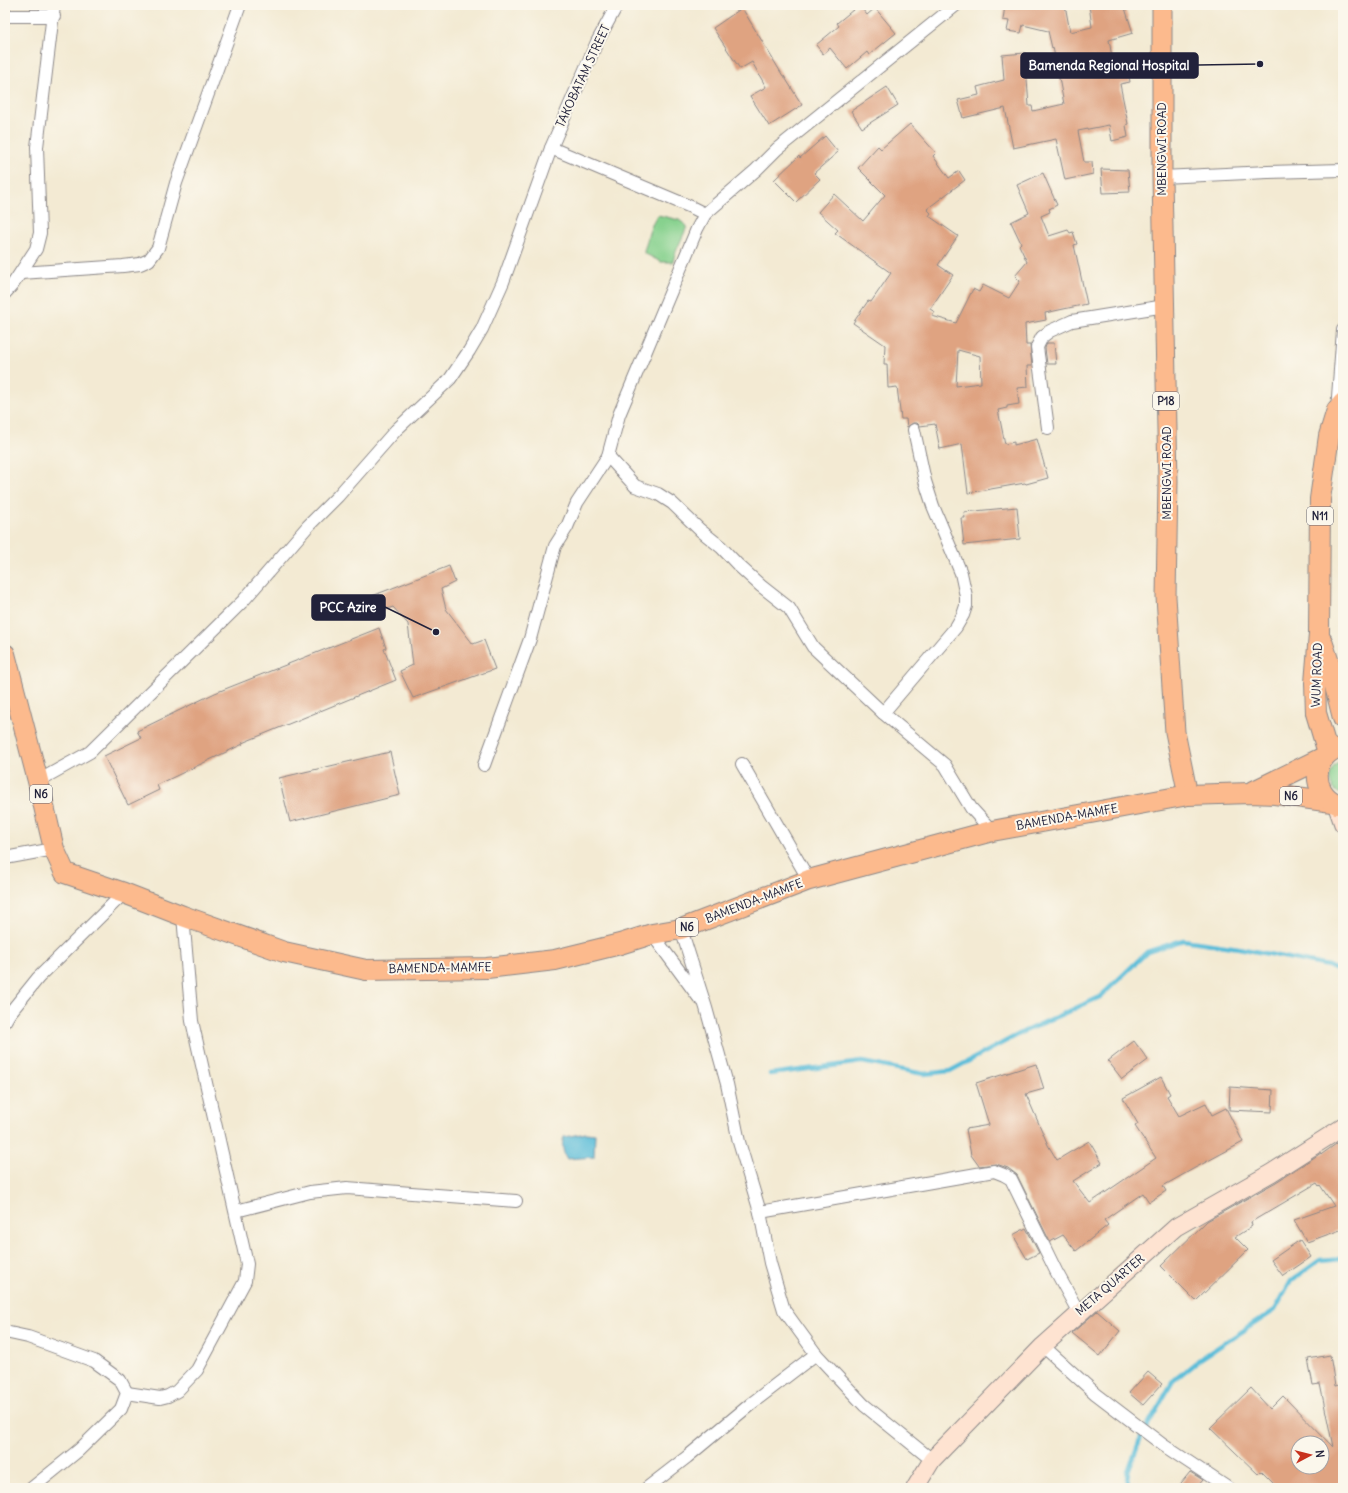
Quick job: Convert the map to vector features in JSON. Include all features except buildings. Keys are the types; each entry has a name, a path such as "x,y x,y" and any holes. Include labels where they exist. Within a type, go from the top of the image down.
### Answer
{"highway":[{"name":"N11","path":"1319,634 1320,499 1329,436 1340,406"},
{"name":"WUM ROAD","path":"1319,634 1330,666 1343,718"},
{"name":"WUM ROAD","path":"1319,634 1315,683 1316,713 1332,752"},
{"name":"BAMENDA-MAMFE","path":"5,654 38,780 54,850 65,873 121,896 284,952 366,970 487,968 555,960 620,944 652,934 681,929 809,880 992,831 1188,796 1250,793 1275,794 1337,804"},
{"name":"BAMENDA-MAMFE","path":"1250,793 1332,752"},
{"name":"N6","path":"1332,752 1319,766 1317,776 1319,786 1324,795 1337,804"}],"main road":[{"name":"MBENGWI ROAD","path":"1162,5 1162,177 1168,481 1166,597 1174,732 1188,796"},
{"path":"1337,804 1343,824"},
{"name":"META QUARTER","path":"915,1488 932,1460 1043,1346 1176,1227 1271,1173 1343,1127"}],"street":[{"path":"21,273 123,266 140,264 149,260 158,248 176,183 240,5"},
{"name":"TAKOBATAM STREET","path":"38,780 90,752 243,601 308,526 338,496 396,430 450,378 472,346 503,282 552,148 597,42 617,5"},
{"path":"484,765 530,639 555,546 567,527 577,503 608,456 619,414 697,228 705,214 777,150 956,5"},
{"path":"5,16 54,11 37,147 40,233 36,249 14,284 5,293"},
{"path":"552,148 705,214"},
{"path":"1162,177 1343,170"},
{"path":"1048,428 1037,347 1042,337 1050,331 1072,321 1164,306"},
{"path":"1340,406 1343,330"},
{"path":"883,713 956,627 966,606 966,596 960,573 933,506 925,480 914,430"},
{"path":"608,456 635,486 658,494 672,503 700,530 722,547 755,580 789,608 813,647 883,713 945,765 971,808 992,831"},
{"path":"742,764 809,880"},
{"path":"5,858 54,850"},
{"path":"5,1021 38,978 121,896"},
{"path":"127,1393 160,1398 168,1396 177,1391 198,1370 245,1281 247,1264 192,1021 182,916"},
{"path":"681,929 728,1084 739,1142 760,1212 770,1263 784,1310 816,1354 864,1405 932,1460"},
{"path":"652,934 706,1008"},
{"path":"760,1212 994,1171 1011,1179 1056,1271 1079,1313"},
{"path":"236,1211 310,1192 347,1188 516,1201"},
{"path":"5,1332 28,1337 94,1361 120,1380 127,1393 121,1409 79,1450 32,1488"},
{"path":"1043,1346 1096,1394 1163,1445 1228,1488"},
{"path":"647,1488 752,1403 816,1354"}],"green space":[{"path":"658,215 679,220 687,226 675,253 673,262 661,262 644,253 650,230"},
{"path":"1343,760 1343,795 1333,788 1330,778 1333,767"}],"water":[{"path":"586,1133 595,1134 594,1157 567,1159 563,1148 564,1137"}],"waterway":[{"path":"770,1074 862,1062 924,1074 950,1071 1025,1031 1100,997 1147,952 1183,940 1239,948 1328,966 1343,973"},
{"path":"1126,1488 1128,1471 1141,1437 1173,1381 1200,1359 1275,1310 1291,1281 1320,1260 1343,1258"}],"place":[{"name":"Bamenda Regional Hospital","path":"1260,64"},
{"name":"PCC Azire","path":"436,632"}]}
